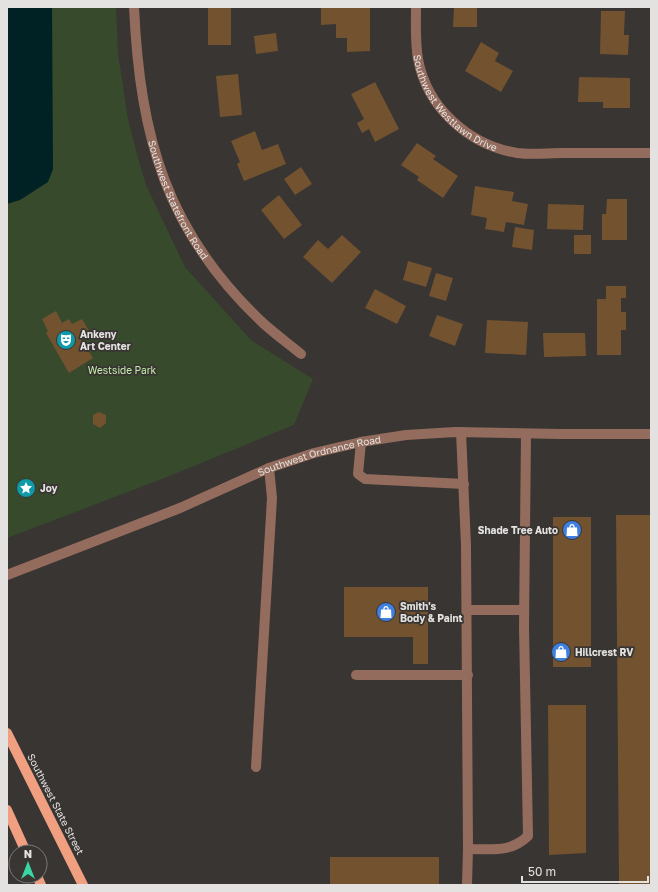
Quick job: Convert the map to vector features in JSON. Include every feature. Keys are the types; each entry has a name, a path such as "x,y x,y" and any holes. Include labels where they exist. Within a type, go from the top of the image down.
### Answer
{"main road":[{"name":"Southwest State Street","path":"7,733 84,885"},
{"path":"7,810 22,844"}],"street":[{"name":"Southwest Statefront Road","path":"134,7 140,83 146,120 154,154 169,194 201,252 220,277 242,303 265,325 301,354"},
{"name":"Southwest Westlawn Drive","path":"416,7 418,58 425,82 437,103 453,122 472,137 494,147 518,153 651,153"},
{"name":"Southwest Ordnance Road","path":"7,575 180,508 269,468 314,453 360,442 406,435 461,432 526,434 651,434"},
{"path":"461,432 464,484 468,675 467,885"},
{"path":"468,849 501,850 511,848 519,845 528,836 524,610 526,434"},
{"path":"360,442 358,474 365,479 464,484"},
{"path":"256,767 271,506 269,468"},
{"path":"467,610 524,610"},
{"path":"356,675 468,675"}],"green space":[{"name":"Westside Park","path":"7,7 116,7 118,53 128,119 137,154 146,185 185,267 251,340 313,379 294,425 162,479 7,538"}],"water":[{"path":"7,7 52,7 53,169 48,182 20,200 7,204"}],"building":[{"path":"208,7 231,7 231,45 208,45"},
{"path":"321,7 370,7 370,51 347,52 347,38 336,38 336,24 321,25"},
{"path":"454,7 477,7 477,27 453,27"},
{"path":"601,11 625,11 624,35 629,35 628,55 600,54"},
{"path":"276,33 278,51 256,54 254,36"},
{"path":"481,42 499,53 495,61 513,71 501,92 465,71"},
{"path":"238,74 242,115 220,117 216,76"},
{"path":"579,77 630,78 630,108 603,108 603,102 578,102"},
{"path":"375,82 399,129 375,142 369,129 362,133 357,123 364,119 351,94"},
{"path":"255,131 262,150 278,144 286,164 244,181 237,164 240,162 231,141"},
{"path":"417,143 436,156 433,159 458,176 443,198 417,180 419,177 401,165"},
{"path":"301,167 312,184 295,195 284,179"},
{"path":"475,186 514,192 512,201 528,204 524,225 506,222 504,232 485,229 487,218 471,215"},
{"path":"279,195 302,225 284,239 261,210"},
{"path":"607,199 627,199 627,240 602,240 602,214 606,214"},
{"path":"548,204 584,205 583,230 547,229"},
{"path":"515,227 534,230 532,250 512,247"},
{"path":"342,235 361,252 332,283 303,257 318,240 328,249"},
{"path":"574,235 591,235 591,254 574,254"},
{"path":"408,261 432,268 426,287 403,280"},
{"path":"436,273 453,278 446,301 429,296"},
{"path":"606,286 626,286 626,298 621,298 621,312 626,312 626,330 621,330 621,355 597,355 597,299 606,299"},
{"path":"375,289 406,306 397,324 365,308"},
{"name":"Ankeny Art Center","path":"56,311 62,323 69,319 72,324 82,319 91,334 81,339 93,358 69,373 46,333 48,331 42,319"},
{"path":"437,315 463,324 455,346 429,336"},
{"path":"487,320 528,322 526,355 485,353"},
{"path":"543,333 585,333 586,356 544,357"},
{"path":"99,412 106,415 106,423 100,428 93,424 93,415"},
{"path":"616,515 651,515 651,885 619,885"},
{"path":"553,517 591,517 591,667 553,667"},
{"name":"Smith's Body & Paint","path":"344,587 428,587 428,664 413,664 413,637 344,637"},
{"path":"548,705 586,705 586,853 549,855"},
{"path":"330,857 439,857 439,885 330,885"}],"place":[{"name":"Ankeny Art Center","path":"66,340"},
{"name":"Joy","path":"26,488"},
{"name":"Shade Tree Auto","path":"572,530"},
{"name":"Smith's Body & Paint","path":"386,612"},
{"name":"Hillcrest RV","path":"561,652"}]}
